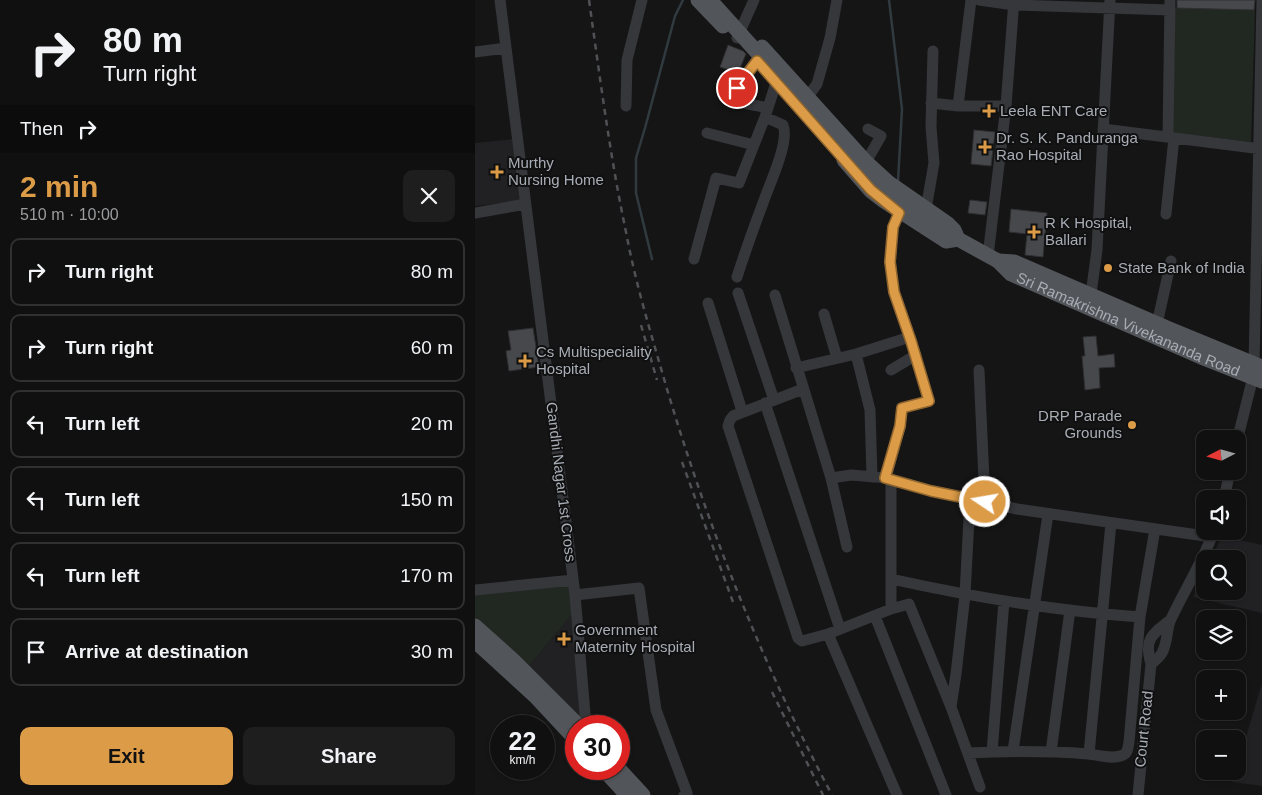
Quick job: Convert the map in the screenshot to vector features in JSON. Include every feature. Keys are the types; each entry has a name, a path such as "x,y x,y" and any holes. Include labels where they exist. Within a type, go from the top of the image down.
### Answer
{"main road":[{"name":"Sri Ramakrishna Vivekananda Road","path":"698,0 715,3 771,78 871,190 899,213 946,241 958,239"},
{"path":"715,3 862,169 883,189 904,205 958,239"},
{"name":"Sri Ramakrishna Vivekananda Road","path":"739,33 808,97 866,162 889,183 951,226 958,239 993,259 1011,274 1201,357 1258,372"},
{"name":"Sri Ramakrishna Vivekananda Road","path":"993,259 1014,262 1091,294 1258,372"},
{"path":"475,626 568,715"},
{"path":"475,641 535,696 565,728"},
{"path":"613,780 627,795"},
{"path":"629,780 643,795"}],"street":[{"name":"Gandhi Nagar 1st Cross","path":"500,0 575,595 584,715"},
{"path":"626,106 627,60 642,0"},
{"path":"739,33 754,0"},
{"path":"799,110 817,84 830,38 837,0"},
{"path":"958,106 971,0"},
{"path":"979,0 1170,5 1171,137 1166,214"},
{"path":"1240,430 1258,372 1262,0"},
{"path":"993,259 1014,2"},
{"path":"1091,294 1097,250 1110,4"},
{"path":"475,52 506,48"},
{"path":"926,209 934,164 931,103 933,51"},
{"path":"737,277 763,201 775,174 785,135 783,125 767,113 733,101 741,76 747,74 757,61"},
{"path":"694,259 716,178 739,183 767,113 771,78"},
{"path":"931,103 958,106 1006,106"},
{"path":"1103,128 1260,149"},
{"path":"866,162 881,136 868,129"},
{"path":"707,133 754,145"},
{"path":"475,212 526,204"},
{"path":"891,608 888,479 900,426 902,408 929,401 916,355 894,292 890,262 893,227 899,213"},
{"path":"1157,324 1171,261"},
{"path":"738,293 769,401 840,629"},
{"path":"775,295 831,478 847,547"},
{"path":"709,303 742,412"},
{"path":"824,314 837,358"},
{"path":"796,368 856,354 910,337"},
{"path":"856,354 870,410 872,477"},
{"path":"891,370 916,355"},
{"path":"979,370 985,502"},
{"path":"803,388 733,416 728,426 798,638 802,641 827,634 891,608 909,604 951,707 979,787"},
{"path":"831,478 851,475 888,479 970,499 1048,514 1155,529 1196,533"},
{"path":"951,707 965,595 970,499"},
{"path":"1013,751 1048,514"},
{"path":"1089,754 1111,523"},
{"path":"968,753 1051,752 1115,757 1122,756 1127,752 1139,617 1155,529"},
{"name":"Court Road","path":"1151,664 1157,659 1167,642 1169,621 1199,567 1210,540"},
{"path":"891,579 965,595 1070,610 1139,617"},
{"path":"475,590 573,580"},
{"path":"575,595 639,588 656,710 687,793 684,795"},
{"path":"992,752 1005,601"},
{"path":"1051,752 1070,610"},
{"path":"875,616 947,795"},
{"name":"Court Road","path":"1138,795 1151,664 1148,652 1150,638 1153,633 1169,621"},
{"path":"827,634 897,795"}],"shaded area":[{"path":"1175,8 1255,10 1251,142 1173,133"},
{"name":"Murthy Nursing Home","path":"514,139 522,201 475,206 475,143"},
{"path":"1220,540 1240,540 1262,545 1262,613 1206,600 1246,600 1246,550 1215,550"},
{"path":"572,582 574,612 528,667 475,619 475,594"},
{"name":"Government Maternity Hospital","path":"574,612 581,715 576,715 528,667"},
{"path":"1262,683 1262,786 1232,782 1233,780 1246,780 1246,737"}],"building":[{"path":"1177,0 1255,0 1254,10 1177,8"},
{"path":"728,45 746,54 740,68 735,72 720,67"},
{"path":"974,130 995,132 991,166 971,164"},
{"path":"970,200 987,202 985,215 968,213"},
{"path":"1011,209 1047,213 1043,257 1025,255 1027,234 1009,232"},
{"path":"533,328 539,367 509,371 506,351 511,350 508,331"},
{"path":"1096,336 1098,356 1114,354 1115,367 1099,368 1100,388 1085,390 1082,356 1085,356 1083,337"}],"waterway":[{"path":"652,259 636,193 636,158 675,16 683,0"},
{"path":"889,0 902,109 898,181"}],"railway":[{"path":"589,0 610,146 629,248 636,280 675,415 712,526 733,581 780,689 832,795"},
{"path":"641,325 657,380"},
{"path":"682,462 733,602"},
{"path":"772,692 823,795"}],"place":[{"name":"Leela ENT Care","path":"989,111"},
{"name":"Dr. S. K. Panduranga Rao Hospital","path":"985,147"},
{"name":"Murthy Nursing Home","path":"497,172"},
{"name":"R K Hospital, Ballari","path":"1034,232"},
{"name":"State Bank of India","path":"1108,268"},
{"name":"Cs Multispeciality Hospital","path":"525,361"},
{"name":"DRP Parade Grounds","path":"1132,425"},
{"name":"Government Maternity Hospital","path":"564,639"}],"route":[{"path":"737,88 741,76 747,74 757,61 871,190 899,213 893,227 890,262 894,292 929,401 902,408 900,426 885,478 931,491 985,502"}]}
